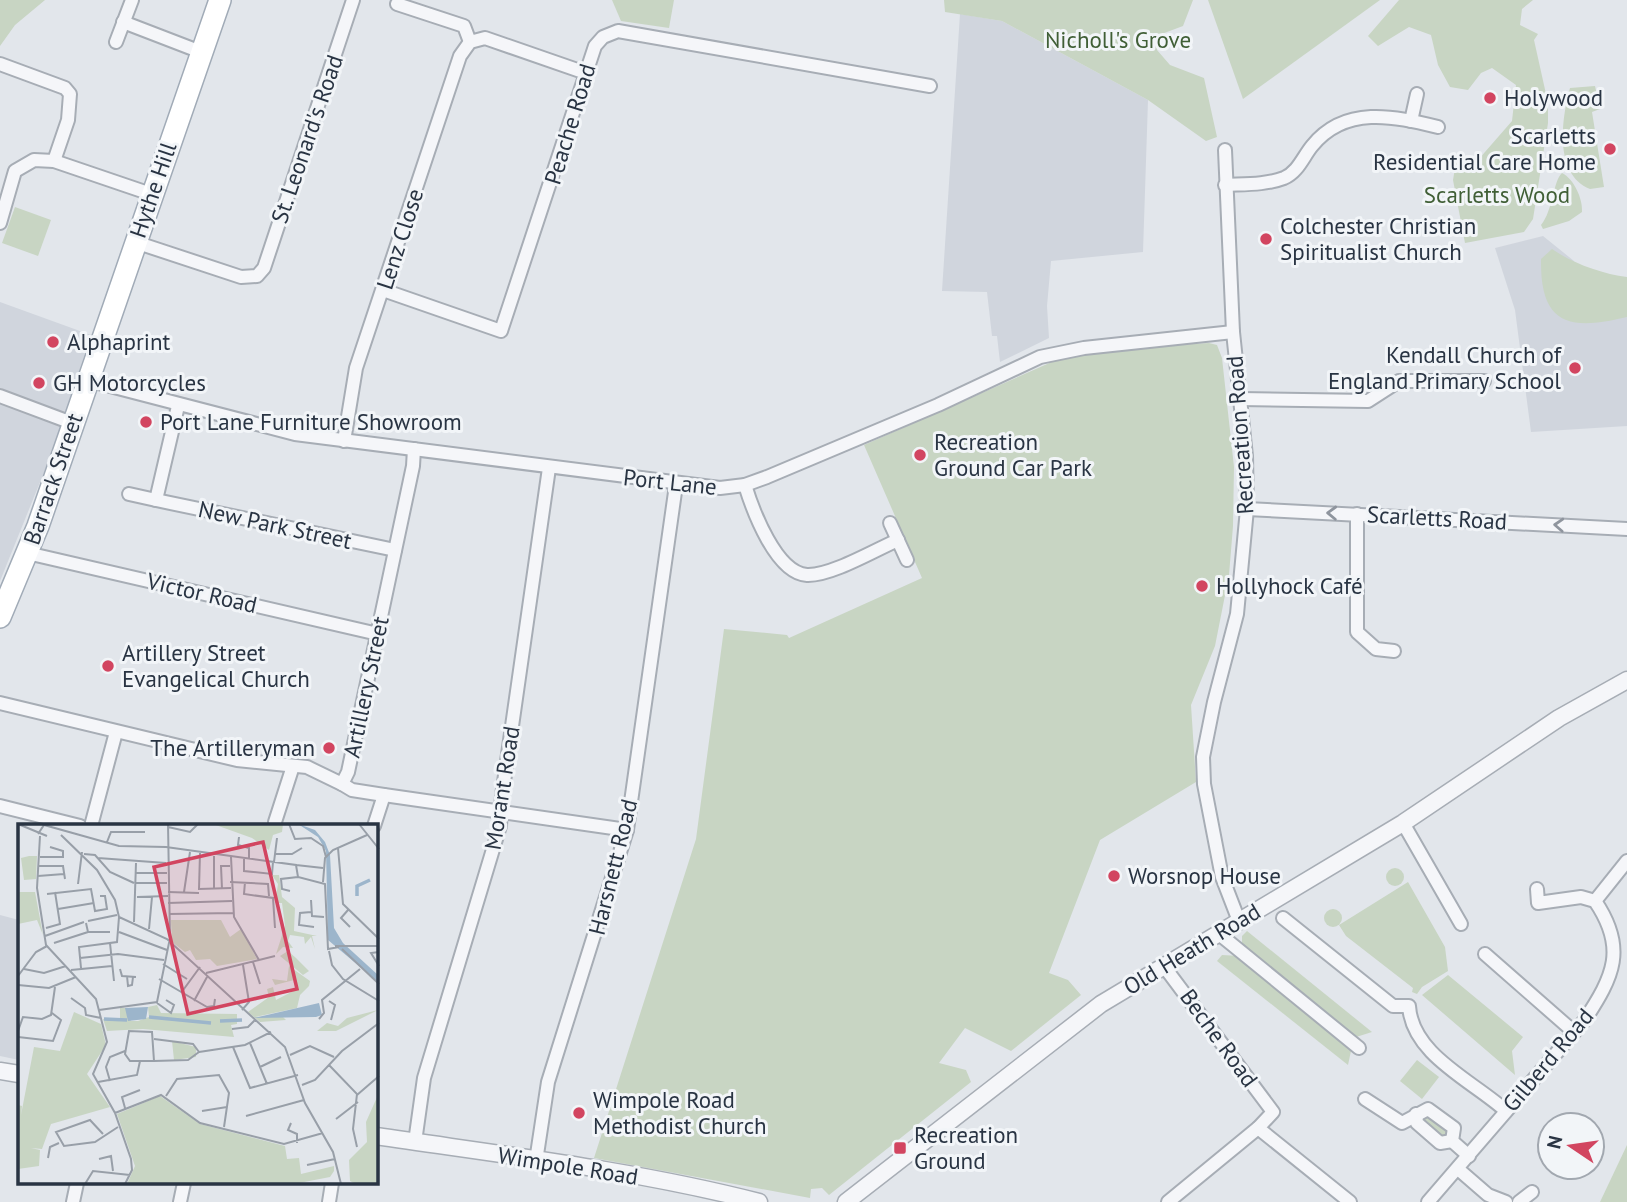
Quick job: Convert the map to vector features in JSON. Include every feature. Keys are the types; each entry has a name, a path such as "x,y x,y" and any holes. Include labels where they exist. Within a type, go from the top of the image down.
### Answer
{"main road":[{"name":"Hythe Hill","path":"87,380 220,0"},
{"name":"Barrack Street","path":"0,617 27,553 87,380"}],"street":[{"path":"116,42 132,0"},
{"name":"St. Leonard's Road","path":"135,242 241,277 257,276 264,268 353,0"},
{"path":"397,4 464,26 470,42 485,38 586,73"},
{"path":"123,22 201,52"},
{"name":"Peache Road","path":"383,290 500,331 594,46 603,37 627,32 930,86"},
{"name":"Lenz Close","path":"344,441 356,368 460,56 470,42"},
{"path":"0,64 65,88 70,94 72,102 54,161"},
{"path":"1411,121 1417,94"},
{"path":"1225,185 1284,178 1295,170 1322,135 1359,117 1373,114 1437,127"},
{"name":"Recreation Road","path":"1225,150 1233,332 1247,509 1237,614 1203,757 1204,784 1222,877 1239,921"},
{"path":"0,223 15,171 34,160 54,161 151,194"},
{"name":"Port Lane","path":"87,380 265,428 676,485 720,488 745,485 930,409 1040,358 1084,348 1233,332"},
{"path":"1240,399 1368,401 1399,381 1484,382"},
{"path":"0,396 72,423"},
{"path":"156,500 178,406"},
{"name":"Artillery Street","path":"0,703 246,762 318,770 342,784 348,772 378,634 414,449"},
{"name":"Morant Road","path":"415,1142 424,1078 500,826 549,468"},
{"name":"Harsnett Road","path":"536,1161 548,1082 627,830 676,485"},
{"path":"745,485 778,556 788,567 801,574 824,573 898,540"},
{"name":"New Park Street","path":"129,494 394,550"},
{"name":"Scarletts Road","path":"1247,509 1627,529"},
{"path":"1357,514 1357,632 1376,649 1394,652"},
{"path":"890,523 907,560"},
{"name":"Victor Road","path":"27,553 378,634"},
{"name":"Old Heath Road","path":"846,1202 1101,1004 1403,824 1559,718 1627,680"},
{"path":"91,824 116,732"},
{"path":"275,822 293,766"},
{"path":"342,784 352,790 627,830"},
{"path":"375,824 384,795"},
{"path":"0,806 72,824"},
{"path":"1403,824 1461,924"},
{"path":"1537,889 1538,903 1581,897 1595,901 1627,861"},
{"name":"Gilberd Road","path":"1428,1202 1574,1032 1602,994 1616,954 1615,932 1595,901"},
{"path":"1283,918 1393,1006 1409,1006 1416,1032 1427,1047 1506,1111"},
{"path":"1218,933 1359,1048"},
{"path":"1485,954 1574,1032"},
{"name":"Beche Road","path":"1163,965 1273,1112 1258,1128"},
{"path":"0,1071 18,1074"},
{"path":"1365,1100 1402,1124 1428,1108 1454,1128 1452,1141"},
{"path":"1416,1114 1417,1123 1440,1143 1452,1141"},
{"path":"1168,1202 1258,1128 1350,1202"},
{"name":"Wimpole Road","path":"378,1136 702,1188 759,1202"},
{"path":"1452,1141 1469,1156"},
{"path":"1458,1169 1488,1195 1506,1202"},
{"path":"72,1202 77,1184"},
{"path":"180,1202 184,1184"},
{"path":"329,1202 332,1184"},
{"path":"1519,1202 1532,1192"}],"shaded area":[{"path":"960,14 1002,21 1148,100 1143,252 1051,261 1047,306 1049,338 1000,362 997,336 992,336 987,292 942,291"},
{"name":"Kendall Church of England Primary School","path":"1543,236 1574,261 1580,310 1627,306 1627,426 1531,432 1515,310 1495,248"},
{"path":"0,302 91,335 51,455 0,581"},
{"path":"0,915 18,920 18,1060 0,1056"}],"green space":[{"path":"0,0 45,0 15,25 0,46"},
{"path":"612,0 674,0 669,28 621,21"},
{"name":"Nicholl's Grove","path":"944,0 1193,0 1183,26 1159,35 1157,50 1170,65 1204,78 1217,137 1206,141 1148,100 1002,21 945,12"},
{"path":"1208,0 1380,0 1243,99"},
{"name":"Scarletts Wood","path":"1399,0 1533,0 1522,9 1520,25 1538,34 1534,40 1548,103 1548,123 1533,219 1524,232 1465,243 1453,180 1457,156 1478,160 1512,121 1516,85 1492,68 1481,73 1468,90 1450,87 1438,65 1431,35 1409,27 1378,46 1368,36"},
{"path":"1595,86 1600,109 1592,112 1604,187 1590,189 1578,182 1570,171 1565,158 1563,129 1570,88"},
{"path":"1562,173 1577,190 1582,212 1569,221 1543,229 1541,225"},
{"path":"15,207 51,220 38,256 2,243"},
{"name":"Scarletts Wood","path":"1552,249 1588,267 1627,277 1627,317 1589,323 1574,322 1562,318 1552,310 1542,281 1541,259"},
{"path":"1209,343 1217,345 1222,358 1234,467 1233,526 1229,575 1215,646 1191,705 1196,782 1100,840 1049,973 1068,980 1081,995 1011,1051 965,1028 939,1063 966,1070 971,1082 829,1195 822,1188 811,1189 810,1198 594,1158 696,839 724,629 787,635 789,638 922,578 864,445 1063,357 1108,349"},
{"path":"1395,868 1401,871 1404,877 1401,883 1395,886 1389,883 1386,877 1389,871"},
{"path":"1408,882 1445,947 1448,971 1422,987 1417,994 1412,992 1413,988 1346,936 1339,925"},
{"path":"1333,909 1339,912 1342,918 1339,924 1333,927 1327,924 1324,918 1327,912"},
{"path":"1247,931 1372,1032 1353,1038 1242,949 1242,936"},
{"path":"1222,955 1240,956 1351,1051 1348,1065 1217,961"},
{"path":"1448,975 1523,1037 1512,1051 1515,1075 1422,995"},
{"path":"1417,1060 1439,1077 1422,1099 1400,1081"},
{"path":"1426,1115 1449,1129 1448,1136 1441,1138 1422,1123"},
{"path":"1627,1145 1627,1202 1600,1202"}],"place":[{"name":"Holywood","path":"1490,98"},
{"name":"Scarletts Residential Care Home","path":"1610,149"},
{"name":"Colchester Christian Spiritualist Church","path":"1266,239"},
{"name":"Alphaprint","path":"53,342"},
{"name":"Kendall Church of England Primary School","path":"1575,368"},
{"name":"GH Motorcycles","path":"39,383"},
{"name":"Port Lane Furniture Showroom","path":"146,422"},
{"name":"Recreation Ground Car Park","path":"920,455"},
{"name":"Hollyhock Café","path":"1202,586"},
{"name":"Artillery Street Evangelical Church","path":"108,666"},
{"name":"The Artilleryman","path":"329,748"},
{"name":"Worsnop House","path":"1114,876"},
{"name":"Wimpole Road Methodist Church","path":"579,1113"},
{"name":"Recreation Ground","path":"900,1148"}]}
